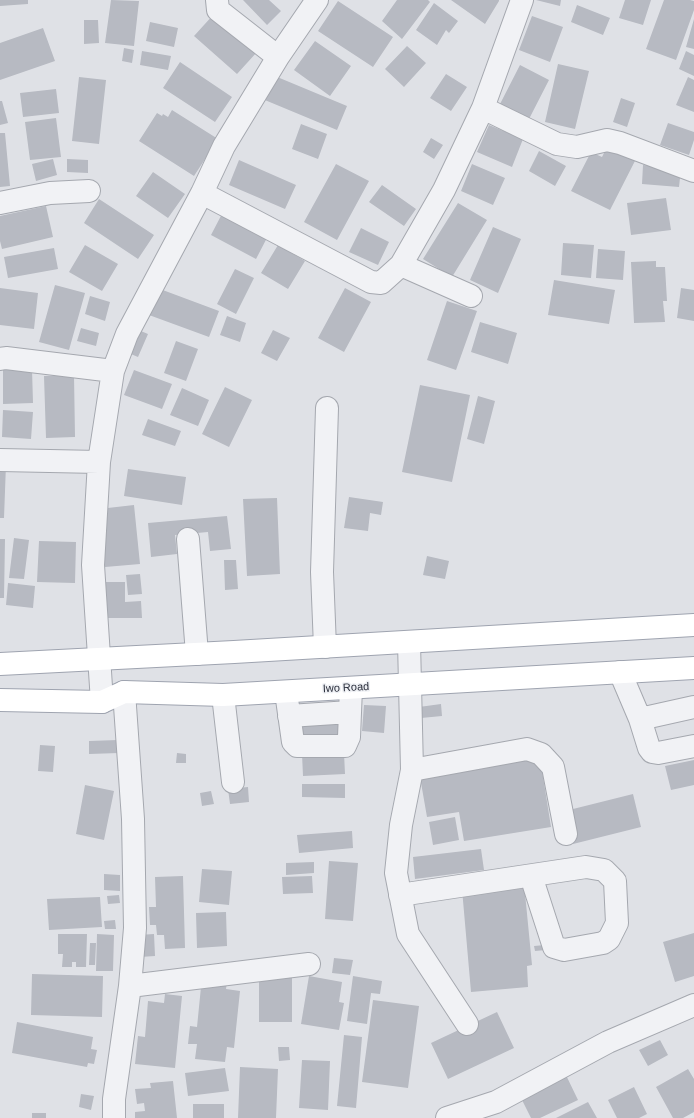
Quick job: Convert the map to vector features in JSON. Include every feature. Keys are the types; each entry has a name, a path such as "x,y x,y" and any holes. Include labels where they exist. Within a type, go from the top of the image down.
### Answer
{"main road":[{"path":"0,664 694,627"},
{"name":"Iwo Road","path":"0,700 102,702 124,692 223,695 694,668"}],"street":[{"path":"217,0 218,10 278,57"},
{"path":"102,702 93,566 99,462 113,371 128,334 202,193 224,146 278,57 317,0"},
{"path":"202,193 371,282 381,282 401,265 444,190 483,108 522,0"},
{"path":"483,108 557,144 577,147 607,140 620,143 694,171"},
{"path":"0,203 50,193 89,191"},
{"path":"401,265 471,296"},
{"path":"0,359 6,358 113,371"},
{"path":"325,647 322,572 327,408"},
{"path":"0,460 99,462"},
{"path":"188,539 197,654"},
{"path":"409,642 412,770 401,825 396,873 408,934 467,1024"},
{"path":"620,672 640,719 649,748 652,752 658,753 694,746"},
{"path":"286,692 293,742 297,746 345,746 349,737 351,688"},
{"path":"114,1118 114,1099 130,986 135,928 133,819 124,692"},
{"path":"223,695 233,782"},
{"path":"640,719 694,707"},
{"path":"289,716 350,712"},
{"path":"412,770 526,749 541,754 553,767 566,834"},
{"path":"400,895 586,868 604,870 615,881 617,923 609,938 603,943 564,950 554,947 531,876"},
{"path":"130,986 309,964"},
{"path":"447,1118 499,1110 608,1042 694,1005"}],"building":[{"path":"0,0 28,0 28,4 0,6"},
{"path":"111,0 139,1 134,46 105,43"},
{"path":"243,0 269,0 281,11 267,25"},
{"path":"397,0 428,0 430,2 402,39 382,21"},
{"path":"451,0 499,0 499,1 485,24"},
{"path":"536,0 561,0 560,6"},
{"path":"625,0 651,0 643,25 619,18"},
{"path":"664,0 694,1 694,10 676,60 646,49"},
{"path":"338,1 393,37 373,67 318,31"},
{"path":"434,3 458,21 449,33 446,30 437,45 416,30"},
{"path":"577,5 610,18 603,35 571,22"},
{"path":"214,14 257,52 237,74 194,36"},
{"path":"532,16 563,27 550,62 519,50"},
{"path":"694,19 694,49 686,47"},
{"path":"84,20 98,20 99,43 84,44"},
{"path":"150,22 178,28 174,47 146,41"},
{"path":"43,28 55,61 0,80 0,43"},
{"path":"315,41 351,66 330,96 294,70"},
{"path":"407,46 426,63 404,87 385,69"},
{"path":"124,48 134,50 132,63 122,61"},
{"path":"142,51 171,56 168,70 140,65"},
{"path":"686,51 694,55 694,76 679,69"},
{"path":"180,62 232,97 215,122 163,88"},
{"path":"558,64 589,71 575,129 545,122"},
{"path":"520,65 549,80 529,119 500,104"},
{"path":"270,74 347,106 337,130 260,98"},
{"path":"446,74 467,87 451,111 430,98"},
{"path":"79,77 106,80 99,144 72,141"},
{"path":"688,77 694,80 694,112 676,105"},
{"path":"56,89 59,113 23,117 20,93"},
{"path":"621,98 635,103 627,127 613,122"},
{"path":"0,101 2,101 8,123 0,125"},
{"path":"172,110 218,139 194,176 139,141 157,113 168,117"},
{"path":"56,118 61,157 30,160 25,122"},
{"path":"668,123 694,132 694,140 689,155 660,145"},
{"path":"301,124 327,134 318,159 292,149"},
{"path":"489,125 523,139 512,167 477,152"},
{"path":"0,133 5,133 10,186 0,187"},
{"path":"431,138 443,145 434,159 423,152"},
{"path":"609,143 637,157 610,210 571,191 591,152 602,157"},
{"path":"539,151 566,166 555,186 529,171"},
{"path":"53,159 57,175 36,181 32,164"},
{"path":"67,159 88,160 88,173 67,172"},
{"path":"239,160 296,185 285,209 229,185"},
{"path":"336,164 369,181 337,240 304,222"},
{"path":"472,164 505,178 493,205 461,191"},
{"path":"643,165 681,169 679,187 642,184"},
{"path":"153,172 185,194 168,218 136,196"},
{"path":"382,185 416,209 404,226 369,202"},
{"path":"666,198 671,230 631,235 627,203"},
{"path":"99,199 154,235 138,259 84,223"},
{"path":"458,203 487,220 452,277 423,259"},
{"path":"46,206 53,237 2,249 0,241 0,216"},
{"path":"224,210 269,234 256,259 211,235"},
{"path":"493,227 521,239 498,293 470,280"},
{"path":"361,228 389,242 378,265 349,252"},
{"path":"563,243 594,245 591,278 561,275"},
{"path":"85,245 118,264 102,291 69,272"},
{"path":"278,245 305,261 288,289 261,273"},
{"path":"54,248 58,269 8,278 4,257"},
{"path":"598,249 625,251 623,280 596,278"},
{"path":"656,261 656,267 665,267 667,301 663,301 665,322 634,323 631,262"},
{"path":"235,269 254,278 236,314 217,304"},
{"path":"554,280 615,290 609,324 548,315"},
{"path":"55,285 85,293 69,350 39,342"},
{"path":"0,288 38,293 34,329 0,325"},
{"path":"345,288 371,302 344,352 318,338"},
{"path":"681,288 694,290 694,321 677,318"},
{"path":"160,289 219,311 209,337 149,315"},
{"path":"90,296 110,302 105,321 85,314"},
{"path":"447,301 477,311 456,370 427,360"},
{"path":"227,316 246,323 240,342 220,335"},
{"path":"480,322 517,333 508,364 471,352"},
{"path":"81,328 99,333 96,346 77,341"},
{"path":"136,329 148,334 138,357 126,352"},
{"path":"273,330 290,338 277,361 261,353"},
{"path":"176,341 198,349 186,381 164,373"},
{"path":"3,369 32,369 33,403 3,404"},
{"path":"134,370 172,384 162,409 124,395"},
{"path":"74,375 75,437 46,438 44,376"},
{"path":"420,385 470,395 452,482 402,472"},
{"path":"225,387 252,400 229,447 202,434"},
{"path":"182,388 209,400 198,426 170,415"},
{"path":"478,396 495,401 484,444 467,439"},
{"path":"3,410 33,412 31,439 2,437"},
{"path":"148,419 181,431 175,446 142,435"},
{"path":"0,464 6,464 4,518 0,518"},
{"path":"128,469 186,477 182,505 124,496"},
{"path":"349,497 383,502 381,515 370,513 368,531 344,528"},
{"path":"277,498 280,574 247,576 243,499"},
{"path":"134,505 140,564 105,567 99,509"},
{"path":"227,516 231,549 210,551 208,532 175,535 177,554 151,557 148,523"},
{"path":"14,538 29,540 24,579 9,578"},
{"path":"0,539 5,539 4,598 0,598"},
{"path":"39,541 76,542 75,583 37,582"},
{"path":"427,556 449,561 445,579 423,575"},
{"path":"224,560 236,560 238,589 225,590"},
{"path":"140,574 142,594 128,595 126,575"},
{"path":"106,582 125,582 125,602 141,601 142,618 106,618"},
{"path":"8,583 35,586 33,608 6,605"},
{"path":"441,704 442,716 421,718 419,707"},
{"path":"364,705 386,706 384,733 362,731"},
{"path":"343,722 343,734 302,735 302,723"},
{"path":"118,740 119,753 89,754 89,741"},
{"path":"40,745 55,746 53,772 38,771"},
{"path":"177,753 186,754 186,763 176,763"},
{"path":"344,753 345,774 303,776 302,754"},
{"path":"540,758 551,827 464,841 459,812 427,817 420,777"},
{"path":"694,760 694,785 671,790 665,766"},
{"path":"302,784 345,784 345,798 302,797"},
{"path":"85,785 114,791 104,840 76,834"},
{"path":"248,787 249,802 230,804 228,789"},
{"path":"211,791 214,804 202,806 200,793"},
{"path":"633,794 641,827 573,844 565,811"},
{"path":"455,817 459,840 433,845 429,822"},
{"path":"352,831 353,848 299,853 297,835"},
{"path":"481,849 484,870 415,879 413,857"},
{"path":"329,861 358,863 353,921 325,919"},
{"path":"314,862 314,873 286,875 286,863"},
{"path":"202,869 232,871 229,905 199,902"},
{"path":"104,874 120,875 120,891 104,890"},
{"path":"183,876 185,948 165,949 164,935 157,935 156,925 150,925 149,907 156,907 155,877"},
{"path":"312,876 313,893 283,894 282,877"},
{"path":"524,883 532,965 527,966 528,987 471,992 462,889"},
{"path":"119,895 120,903 108,904 107,896"},
{"path":"100,897 102,927 49,930 47,899"},
{"path":"226,912 227,946 197,948 196,913"},
{"path":"115,920 116,929 105,929 104,921"},
{"path":"694,933 694,976 675,982 663,942"},
{"path":"58,934 87,934 86,967 76,967 76,962 72,962 72,967 62,967 63,954 58,954"},
{"path":"97,934 114,935 113,971 96,971"},
{"path":"154,934 155,956 140,957 138,935"},
{"path":"90,943 96,943 95,965 89,965"},
{"path":"545,945 546,950 535,951 534,946"},
{"path":"334,958 353,960 350,975 332,973"},
{"path":"32,974 103,976 102,1017 31,1015"},
{"path":"259,975 292,975 292,1022 259,1022"},
{"path":"309,976 342,982 339,1002 344,1003 339,1030 301,1024"},
{"path":"353,976 382,981 380,994 371,993 367,1024 347,1021"},
{"path":"211,980 227,982 226,989 240,991 234,1048 227,1047 225,1062 195,1059 197,1044 188,1044 190,1026 197,1027 201,987 210,988"},
{"path":"165,994 182,996 175,1068 135,1064 138,1036 145,1037 148,1001 164,1003"},
{"path":"373,1000 419,1006 408,1088 362,1082"},
{"path":"497,1012 514,1048 448,1079 431,1043"},
{"path":"17,1022 93,1037 91,1049 97,1050 94,1064 88,1063 87,1067 12,1053"},
{"path":"344,1035 362,1037 356,1108 337,1106"},
{"path":"660,1040 668,1055 648,1066 639,1050"},
{"path":"278,1047 289,1047 290,1060 279,1061"},
{"path":"302,1060 330,1061 328,1110 299,1108"},
{"path":"240,1067 278,1069 276,1118 238,1118"},
{"path":"225,1068 229,1091 188,1096 185,1073"},
{"path":"688,1069 694,1079 694,1112 683,1118 673,1118 656,1087"},
{"path":"564,1071 578,1100 540,1118 531,1118 518,1092"},
{"path":"173,1081 177,1118 135,1118 135,1112 145,1111 144,1103 137,1104 135,1089 151,1088 150,1083"},
{"path":"634,1087 647,1114 639,1118 617,1118 608,1100"},
{"path":"81,1094 94,1096 91,1110 79,1107"},
{"path":"588,1102 597,1118 556,1118"},
{"path":"193,1104 224,1104 224,1118 193,1118"},
{"path":"32,1113 46,1113 46,1118 32,1118"}]}
